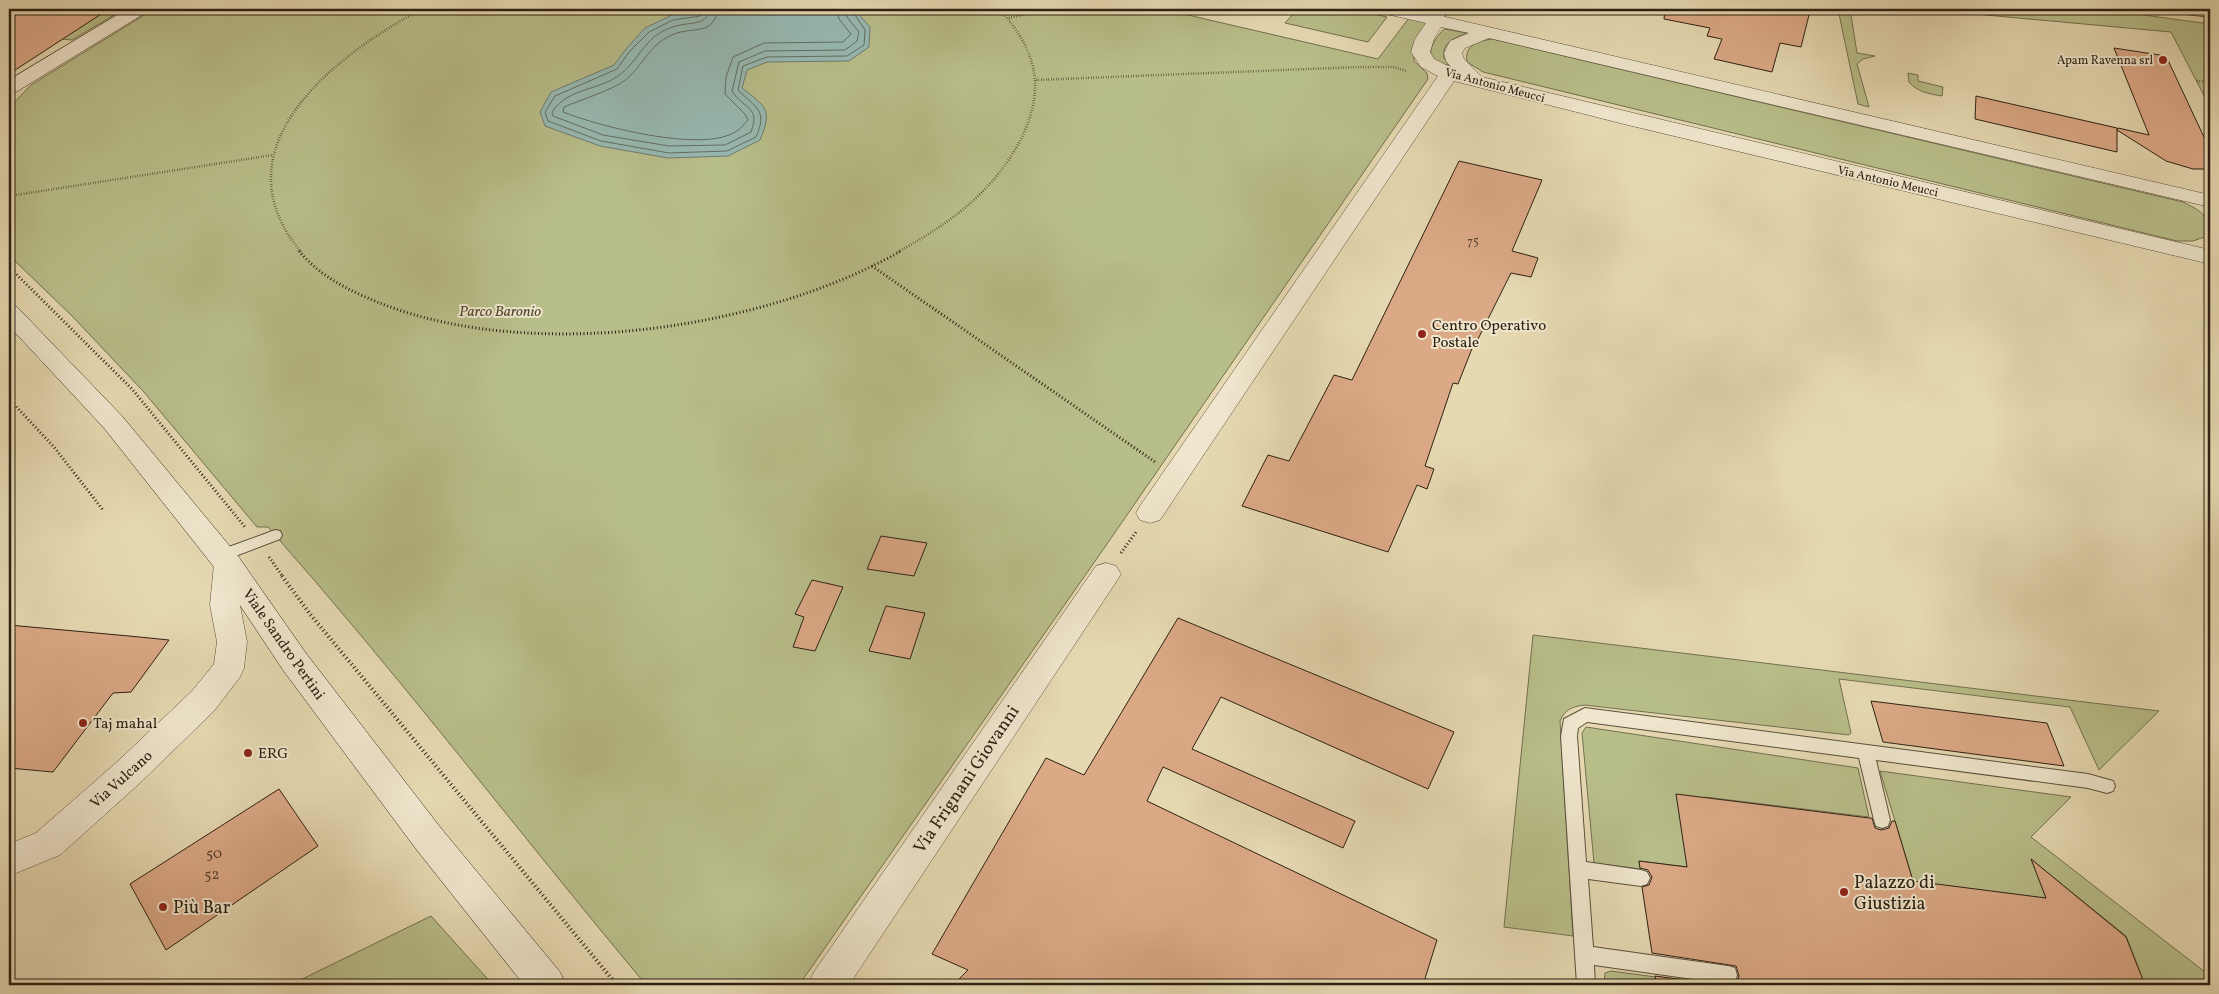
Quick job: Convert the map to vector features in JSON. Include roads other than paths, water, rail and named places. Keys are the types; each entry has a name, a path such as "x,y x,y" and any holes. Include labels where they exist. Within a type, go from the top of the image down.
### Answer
{"street":[{"path":"12,88 139,9"},
{"path":"1388,9 1441,14 1488,32 2210,201"},
{"name":"Via Antonio Meucci","path":"1441,14 1421,42 1420,50 1430,67 1449,74 1628,120 2203,252"},
{"path":"1476,81 1455,60 1453,53 1457,45 1488,32"},
{"path":"1150,513 1449,74"},
{"path":"2183,195 2210,208"},
{"name":"Viale Sandro Pertini","path":"9,312 113,422 224,560 294,661 428,838 547,985"},
{"name":"Via Vulcano","path":"9,860 48,844 129,772 203,702 229,668 232,642 225,605 224,560"},
{"name":"Via Frignani Giovanni","path":"827,985 1106,574"}],"lane":[{"path":"2172,9 2210,14"},
{"path":"224,560 258,541 275,535"},
{"path":"1586,985 1569,730 1570,724 1585,715 2088,781 2107,786"},
{"path":"1866,752 1882,820"},
{"path":"1578,869 1641,878"},
{"path":"1584,955 1728,975"}],"water":[{"path":"717,9 854,9 870,27 869,47 849,61 767,62 747,70 742,88 762,105 765,110 766,121 760,140 728,156 668,158 600,146 545,126 540,112 551,92 614,65 645,28 672,15"}],"place":[{"name":"Apam Ravenna srl","path":"2163,60"},
{"name":"Centro Operativo Postale","path":"1422,334"},
{"name":"Taj mahal","path":"83,723"},
{"name":"ERG","path":"248,753"},
{"name":"Palazzo di Giustizia","path":"1844,892"},
{"name":"Più Bar","path":"163,907"}],"park label":[{"name":"Parco Baronio","path":"500,311"}]}
